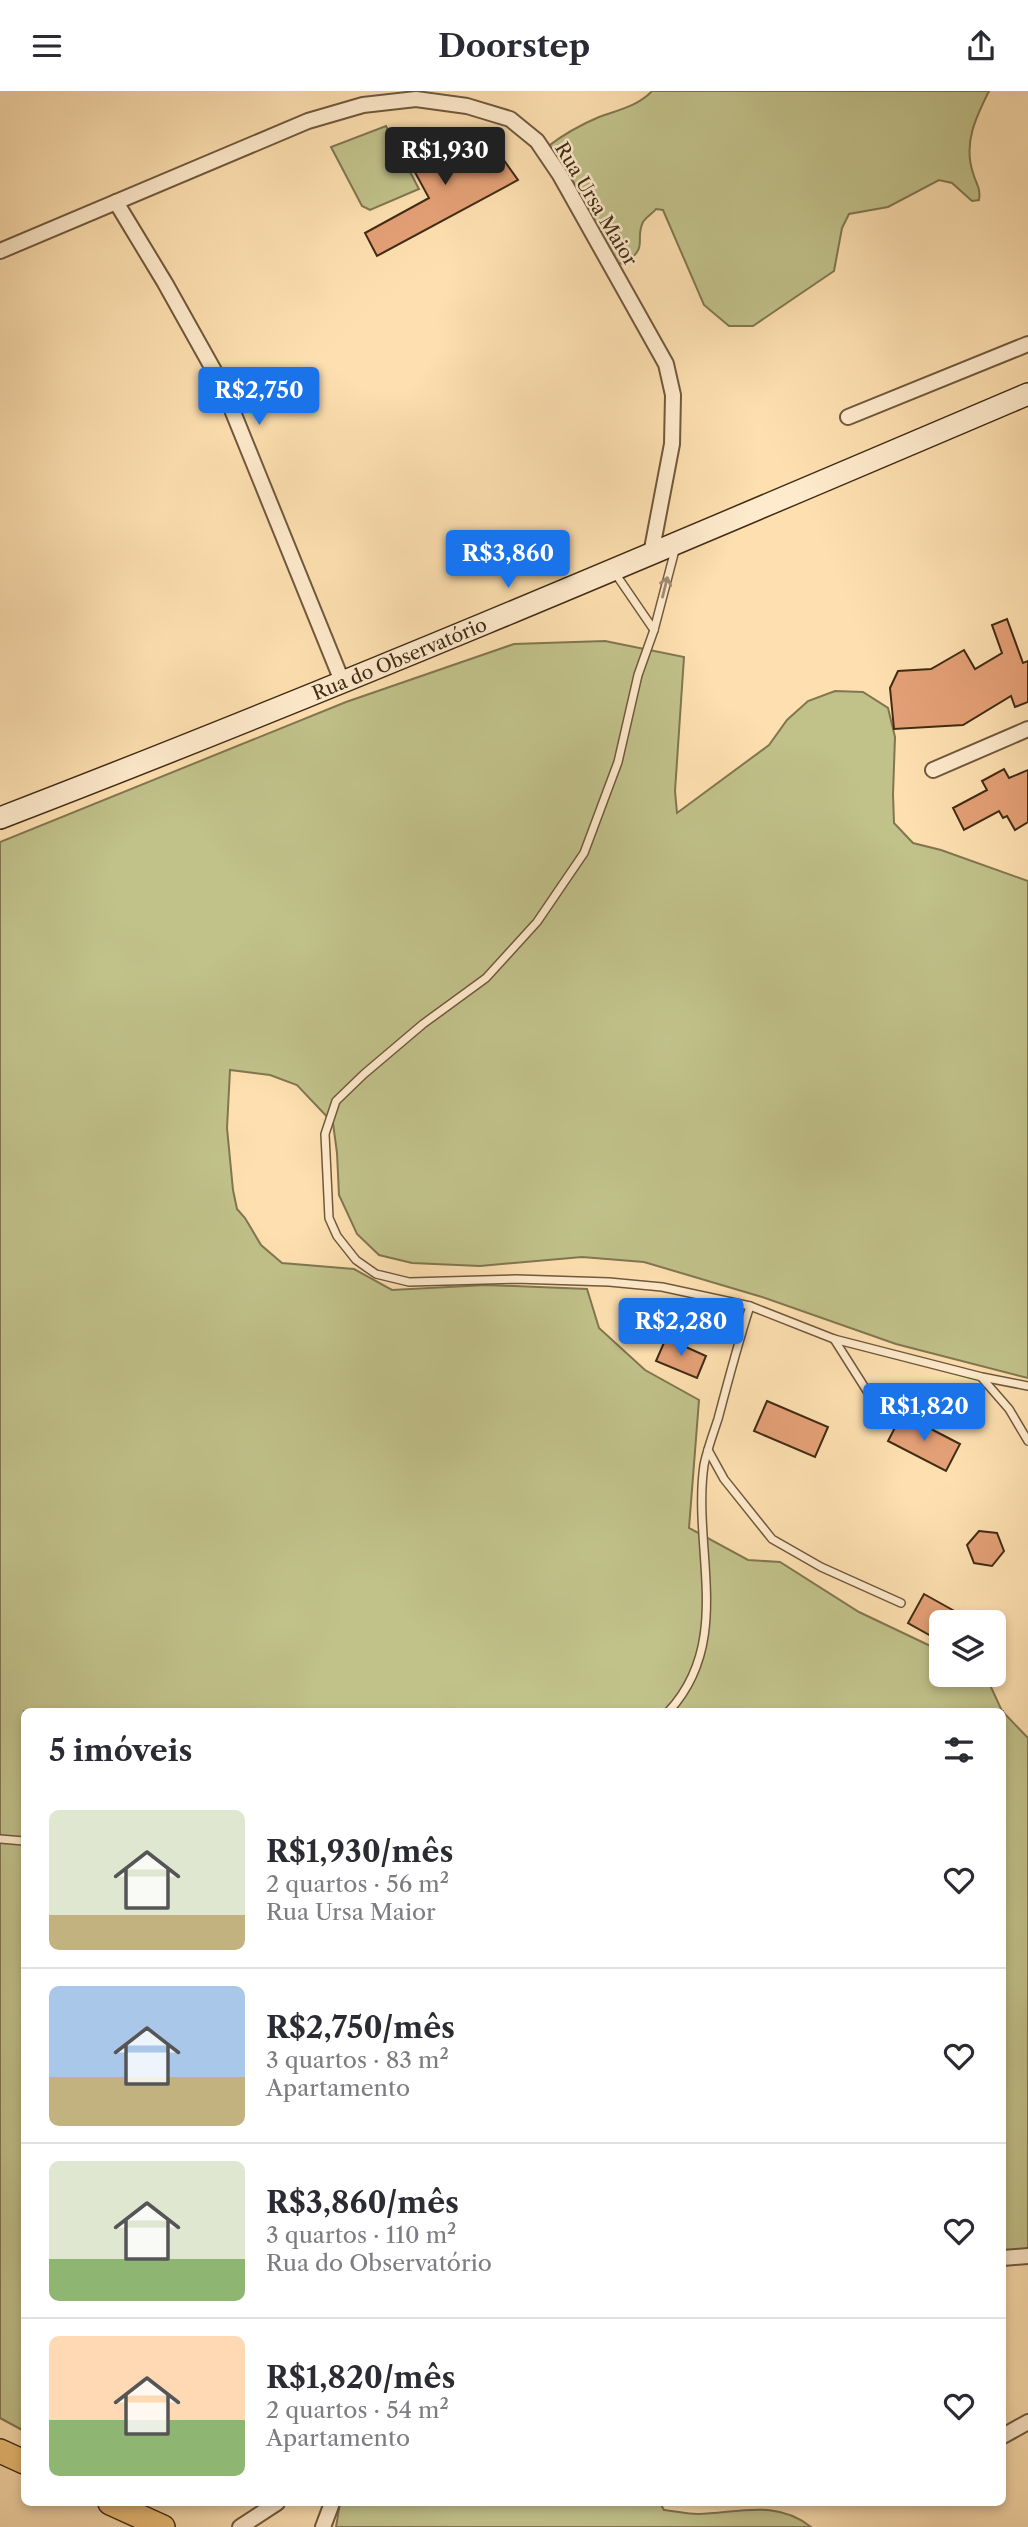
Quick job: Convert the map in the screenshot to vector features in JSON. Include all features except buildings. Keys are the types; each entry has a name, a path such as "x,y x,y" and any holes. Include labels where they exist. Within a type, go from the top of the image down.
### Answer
{"main road":[{"path":"0,2451 21,2461"},
{"path":"117,2506 163,2527"}],"street":[{"name":"Rua Ursa Maior","path":"0,251 309,121 363,105 416,99 467,106 510,119 537,141 560,175 666,364 673,395 671,444 651,554"},
{"path":"116,202 222,385 342,681"},
{"path":"848,417 1028,344"},
{"name":"Rua do Observatório","path":"0,818 156,759 1028,394"},
{"path":"933,770 1028,729"},
{"path":"1006,2258 1028,2256"},
{"path":"1006,2434 1028,2422"},
{"path":"240,2527 272,2506"},
{"path":"323,2527 331,2506"}],"lane":[{"path":"676,543 654,630 638,675 618,762 584,853 537,922 486,978 423,1024 364,1074 337,1101 325,1134 324,1169 328,1218 341,1244 356,1260 376,1274 409,1282 516,1279 662,1287 750,1306 834,1339 1028,1386"},
{"path":"613,569 654,630"},
{"path":"672,1708 682,1698 701,1658 708,1606 704,1465 750,1306"},
{"path":"834,1339 886,1421"},
{"path":"982,1377 1009,1409 1028,1441"},
{"path":"708,1450 724,1479 772,1539 821,1567 901,1603"},
{"path":"0,1839 21,1841"}],"green space":[{"path":"652,91 989,91 972,131 969,151 979,189 979,200 972,201 952,183 939,180 888,207 849,214 842,228 834,271 753,326 729,326 704,305 663,210 656,209 643,222 637,253 624,264 613,262 547,147 599,117 634,104"},
{"path":"386,126 419,189 370,210 362,206 331,147"},
{"path":"605,641 684,657 675,791 677,813 769,745 787,720 808,701 835,691 863,692 888,708 895,737 894,823 913,843 941,850 1028,881 1028,1378 896,1344 762,1297 644,1262 582,1257 480,1266 412,1263 379,1255 357,1234 339,1195 333,1123 297,1085 270,1075 230,1070 227,1128 237,1209 261,1245 282,1263 354,1269 392,1290 486,1285 587,1289 599,1328 645,1370 699,1400 689,1528 748,1560 780,1562 859,1612 929,1645 929,1687 991,1687 1001,1708 21,1708 21,2429 0,2418 0,842 346,702 514,644"},
{"path":"1006,1715 1028,1738 1028,2258 1006,2254"},
{"path":"340,2506 662,2506 664,2510 694,2514 770,2510 798,2518 811,2527 336,2527"}]}
